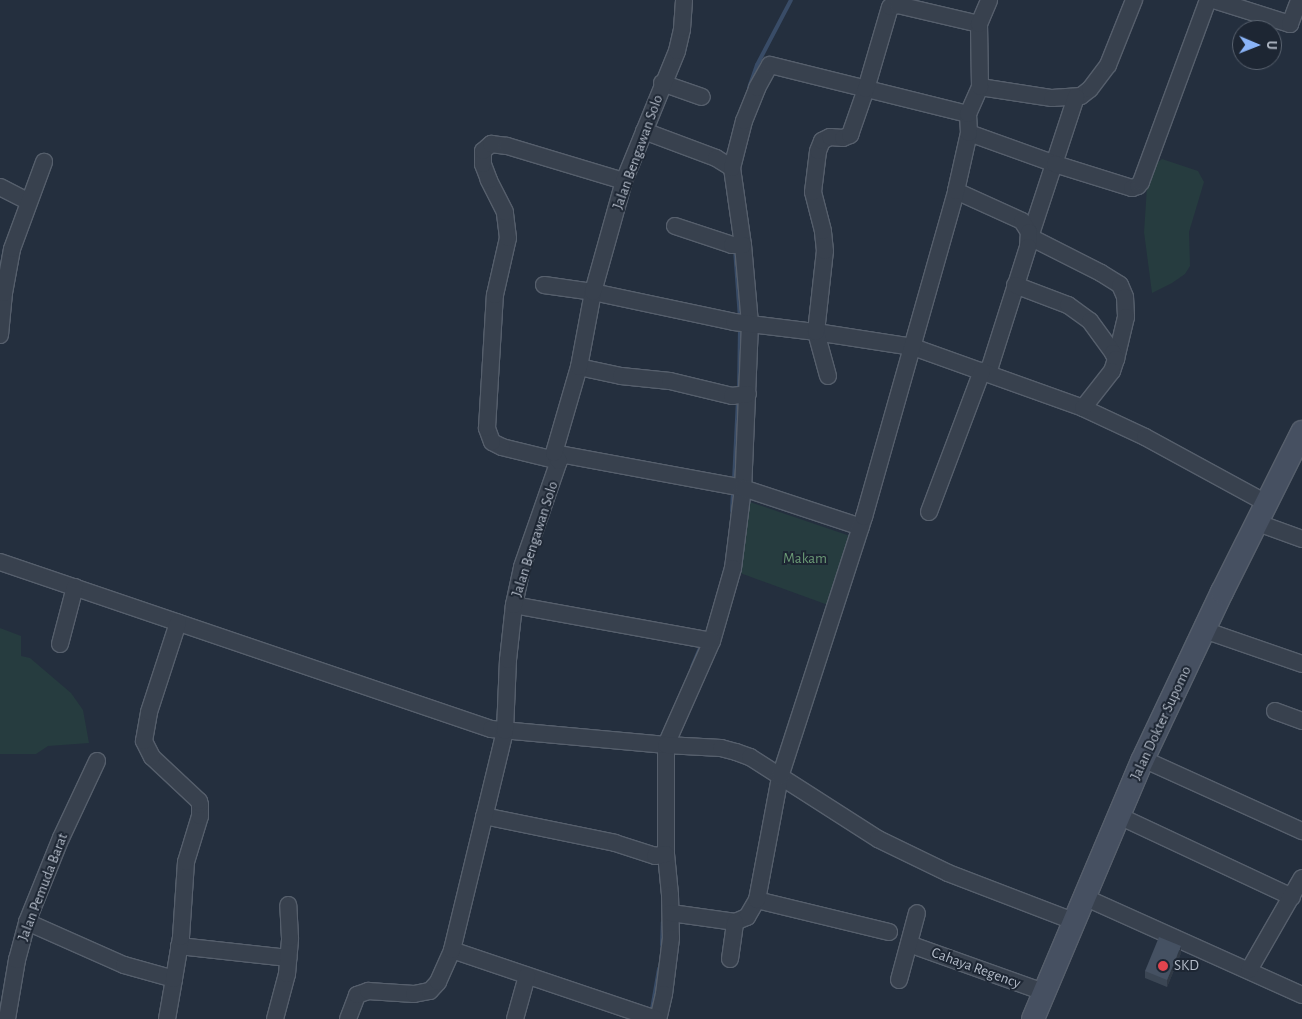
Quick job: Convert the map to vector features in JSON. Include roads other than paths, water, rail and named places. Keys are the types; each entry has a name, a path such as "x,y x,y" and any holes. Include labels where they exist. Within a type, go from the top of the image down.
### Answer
{"street":[{"name":"Jalan Bengawan Solo","path":"348,1019 357,995 368,991 414,994 430,991 438,982 452,950 505,731 508,660 514,605 522,567 556,457 579,367 592,292 624,181 662,83 677,51 682,29 684,0"},
{"path":"671,913 735,922 747,917 757,900 780,777 861,527 956,191 970,134 968,114 980,87 979,24 989,0"},
{"path":"980,87 1052,98 1076,97 1090,89 1108,65 1134,0"},
{"path":"970,134 1055,164 1132,188 1138,186 1142,182 1208,0"},
{"path":"1214,0 1296,26 1298,0"},
{"path":"828,376 816,332 825,251 823,231 813,192 818,151 822,141 850,135 866,89 890,7 898,5 979,24"},
{"path":"452,950 653,1018 668,966 671,913 661,856 666,745 708,640 733,568 741,395 742,323 732,168 744,121 756,88 770,65 968,114"},
{"path":"662,83 702,97"},
{"path":"929,512 985,372 1076,97"},
{"path":"644,131 716,158 732,168"},
{"path":"624,181 507,146 491,144 484,151 483,164 505,212 508,238 495,295 487,428 492,442 502,447 556,457 736,487 861,527"},
{"path":"0,336 6,275 16,234 44,162"},
{"path":"0,188 28,202"},
{"path":"956,191 1022,221 1027,227 1030,237 1101,273 1120,286 1125,297 1126,318 1116,359 1112,371 1083,408"},
{"path":"675,226 738,245"},
{"path":"544,285 592,292 742,323 913,346 1083,408 1145,437 1302,539"},
{"path":"1015,285 1068,305 1075,310 1090,321 1116,359"},
{"path":"579,367 621,376 670,381 741,395"},
{"name":"Jalan Dokter Supomo","path":"1033,1019 1143,759 1204,630 1302,432"},
{"path":"0,562 472,724 505,731 720,748 736,752 750,757 878,839 948,873 1073,921"},
{"path":"60,644 75,588"},
{"path":"514,605 708,640"},
{"path":"167,1019 179,946 187,853 200,816 200,805 199,801 152,757 144,741 149,712 178,622"},
{"path":"1204,630 1302,664"},
{"path":"1276,712 1302,721"},
{"path":"1143,759 1302,830"},
{"name":"Jalan Pemuda Barat","path":"7,1019 17,960 27,922 68,822 97,761"},
{"path":"484,816 615,843 661,856"},
{"path":"1119,816 1292,897"},
{"path":"1249,970 1302,878"},
{"path":"1084,897 1302,995"},
{"path":"757,900 889,932"},
{"path":"276,1019 287,974 288,905"},
{"path":"899,980 917,913"},
{"path":"27,922 124,965 174,979"},
{"path":"730,959 735,922"},
{"name":"Cahaya Regency","path":"909,944 1044,992"},
{"path":"179,946 288,958"},
{"path":"516,1019 527,976"}],"waterway":[{"path":"749,88 757,65 791,0"},
{"path":"735,249 740,319"},
{"path":"739,391 740,326"},
{"path":"734,481 738,398"},
{"path":"732,511 733,491"},
{"path":"692,667 701,646"},
{"path":"662,945 663,922"},
{"path":"652,1009 659,969"}],"place":[{"name":"SKD","path":"1163,966"}],"park label":[{"name":"Makam","path":"805,559"}]}
